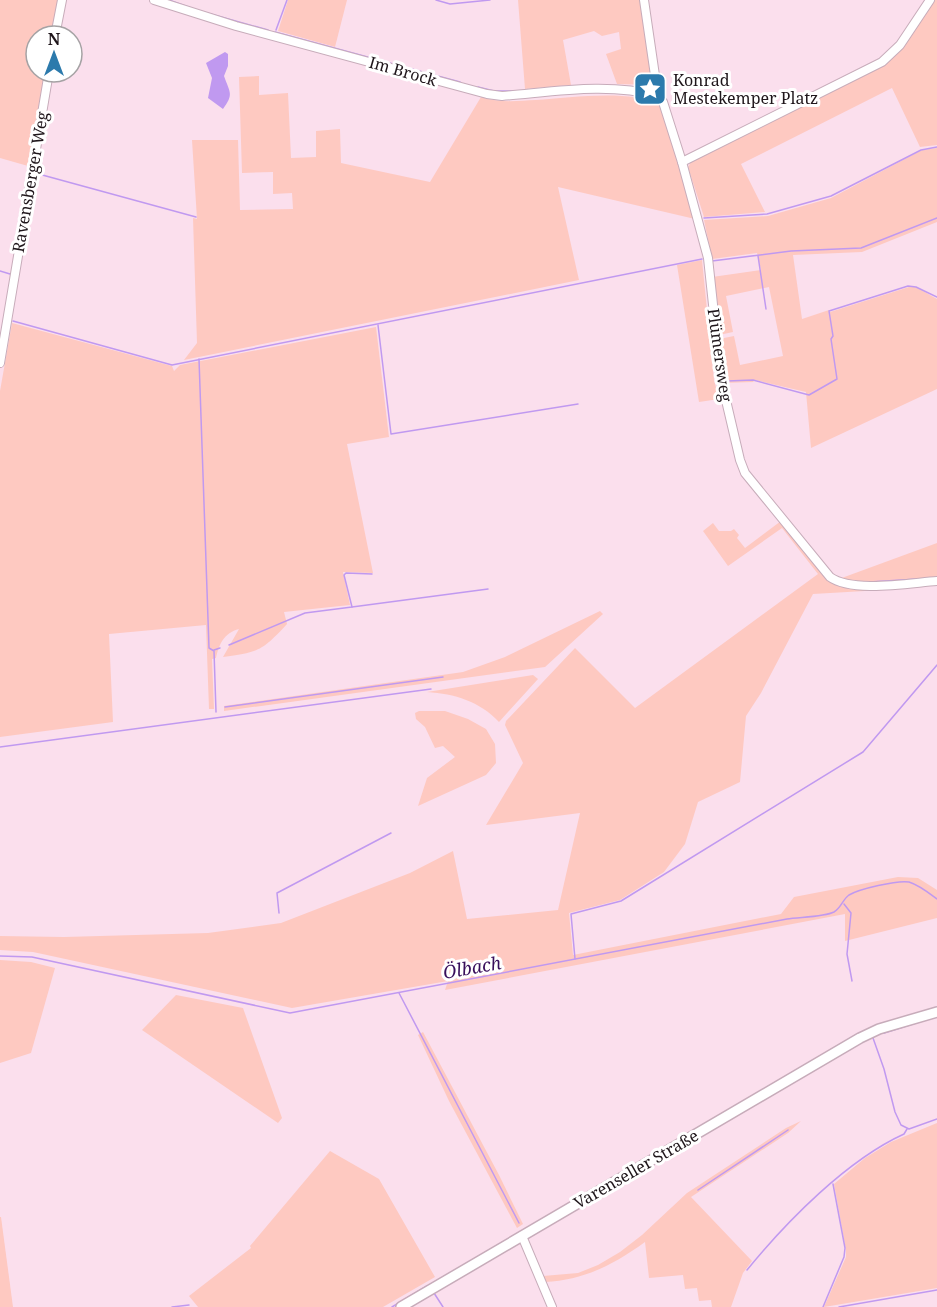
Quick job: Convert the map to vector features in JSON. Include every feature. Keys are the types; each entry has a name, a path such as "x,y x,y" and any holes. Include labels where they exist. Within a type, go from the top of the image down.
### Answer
{"main road":[{"name":"Varenseller Straße","path":"401,1307 871,1033 937,1012"}],"street":[{"path":"57,24 62,0"},
{"name":"Im Brock","path":"154,0 236,26 487,94 502,96 608,89 629,90 658,96"},
{"name":"Plümersweg","path":"644,0 658,96 663,102 682,162 708,258 720,379 745,473 830,577 837,582 864,586 937,582"},
{"path":"682,162 882,62 900,45 930,0"},
{"name":"Ravensberger Weg","path":"0,363 47,84"},
{"path":"522,1236 552,1307"}],"shaded area":[{"path":"0,0 58,0 53,24 24,24 24,84 43,84 28,166 0,158"},
{"path":"288,0 347,0 335,47 278,31"},
{"path":"518,0 640,0 652,85 617,84 606,54 621,49 619,32 602,36 594,31 563,40 571,85 525,89"},
{"path":"933,0 937,0 937,145 920,147 892,88 741,164 765,212 704,217 688,167 691,162 884,65 902,47"},
{"path":"225,52 228,54 228,66 224,76 230,93 229,100 223,109 208,98 212,78 206,63"},
{"path":"259,76 259,95 288,93 291,158 316,157 316,131 340,129 341,163 430,182 481,97 515,101 616,96 648,99 661,103 695,219 558,187 579,280 184,360 197,343 193,218 197,219 192,140 238,140 240,210 293,209 292,193 273,194 273,172 242,173 239,77"},
{"path":"937,148 937,222 862,252 793,255 802,319 909,287 916,287 937,299 937,389 811,448 806,392 755,380 724,383 719,339 734,336 740,365 783,356 769,287 726,296 733,332 719,335 712,277 761,270 757,253 712,259 704,220 768,216 831,198 922,150"},
{"path":"702,260 714,380 719,399 699,402 677,265"},
{"path":"12,323 172,366 174,371 180,365 376,327 389,437 347,444 373,573 343,572 350,605 284,612 287,624 265,645 245,654 223,657 239,629 226,636 216,658 212,659 214,709 209,709 206,625 109,634 113,722 0,737 0,391"},
{"path":"781,521 830,581 842,587 882,588 882,590 813,594 761,693 746,716 740,782 698,802 685,844 664,872 620,900 569,913 573,955 781,914 794,897 898,877 918,878 937,890 937,918 845,941 845,914 445,990 448,981 292,1008 33,952 0,950 0,936 64,937 208,933 281,923 410,873 453,851 467,919 558,910 580,813 486,825 523,763 505,725 506,721 575,648 635,708 818,574 782,528 728,566 703,531 713,523 719,531 734,529 739,535 737,538 745,548"},
{"path":"937,543 937,579 864,584 839,579"},
{"path":"600,611 603,614 545,667 224,711 224,706 463,672 505,657"},
{"path":"533,675 538,679 499,722 483,709 466,700 427,692"},
{"path":"445,711 468,719 486,729 495,744 496,763 486,775 418,806 427,778 455,757 443,746 435,748 425,727 416,719 415,713"},
{"path":"0,960 31,962 55,968 31,1053 0,1063"},
{"path":"176,995 243,1008 282,1118 278,1123 142,1030"},
{"path":"423,1032 523,1224 517,1228 449,1101 418,1035"},
{"path":"801,1121 788,1133 691,1197 752,1261 743,1273 731,1307 712,1307 711,1300 699,1301 697,1288 685,1289 683,1275 649,1278 645,1242 598,1270 573,1278 545,1282 543,1276 578,1273 620,1252 687,1193 786,1128"},
{"path":"937,1123 937,1288 824,1307 846,1257 834,1184 865,1158 891,1142"},
{"path":"330,1151 379,1179 435,1277 383,1307 198,1307 189,1296 251,1248 250,1246"},
{"path":"1,1217 13,1307 0,1307"}],"waterway":[{"path":"169,0 191,8"},
{"path":"276,30 287,0"},
{"path":"436,0 450,4 490,0"},
{"path":"207,13 268,30"},
{"path":"275,32 460,82"},
{"path":"478,87 494,91 518,91"},
{"path":"704,218 767,214 831,196 921,150 937,147"},
{"path":"35,173 196,217"},
{"path":"712,261 791,251 861,248 937,218"},
{"path":"758,256 766,309"},
{"path":"13,321 172,365 702,259"},
{"path":"0,271 10,274"},
{"path":"727,381 753,380 809,395 837,379 829,311 908,286 916,287 937,297"},
{"path":"378,325 391,434 578,404"},
{"path":"199,359 209,648 214,651 216,712"},
{"path":"229,645 305,613 352,607 344,575 346,573 372,574"},
{"path":"869,582 918,579"},
{"path":"352,607 488,589"},
{"path":"214,650 220,648"},
{"path":"575,959 571,914 621,901 863,752 937,665"},
{"path":"225,707 443,677"},
{"path":"0,747 431,689"},
{"path":"279,913 277,893 391,833"},
{"name":"Ölbach","path":"0,956 32,957 290,1013 787,919 824,915 834,912 849,895 887,884 909,882 937,899"},
{"path":"844,904 851,913 847,954 852,981"},
{"path":"399,993 519,1223"},
{"path":"884,1033 932,1018"},
{"path":"657,1152 856,1035"},
{"path":"873,1038 901,1125 909,1129 937,1119"},
{"path":"747,1270 780,1232 819,1193 861,1159 904,1134 907,1129"},
{"path":"698,1190 788,1130"},
{"path":"823,1307 844,1257 845,1248 833,1184"},
{"path":"433,1283 515,1235"},
{"path":"392,1307 427,1286"},
{"path":"839,1307 937,1290"},
{"path":"410,1307 434,1293 443,1307"},
{"path":"172,1307 189,1305"}],"place":[{"name":"Konrad Mestekemper Platz","path":"650,89"}]}
